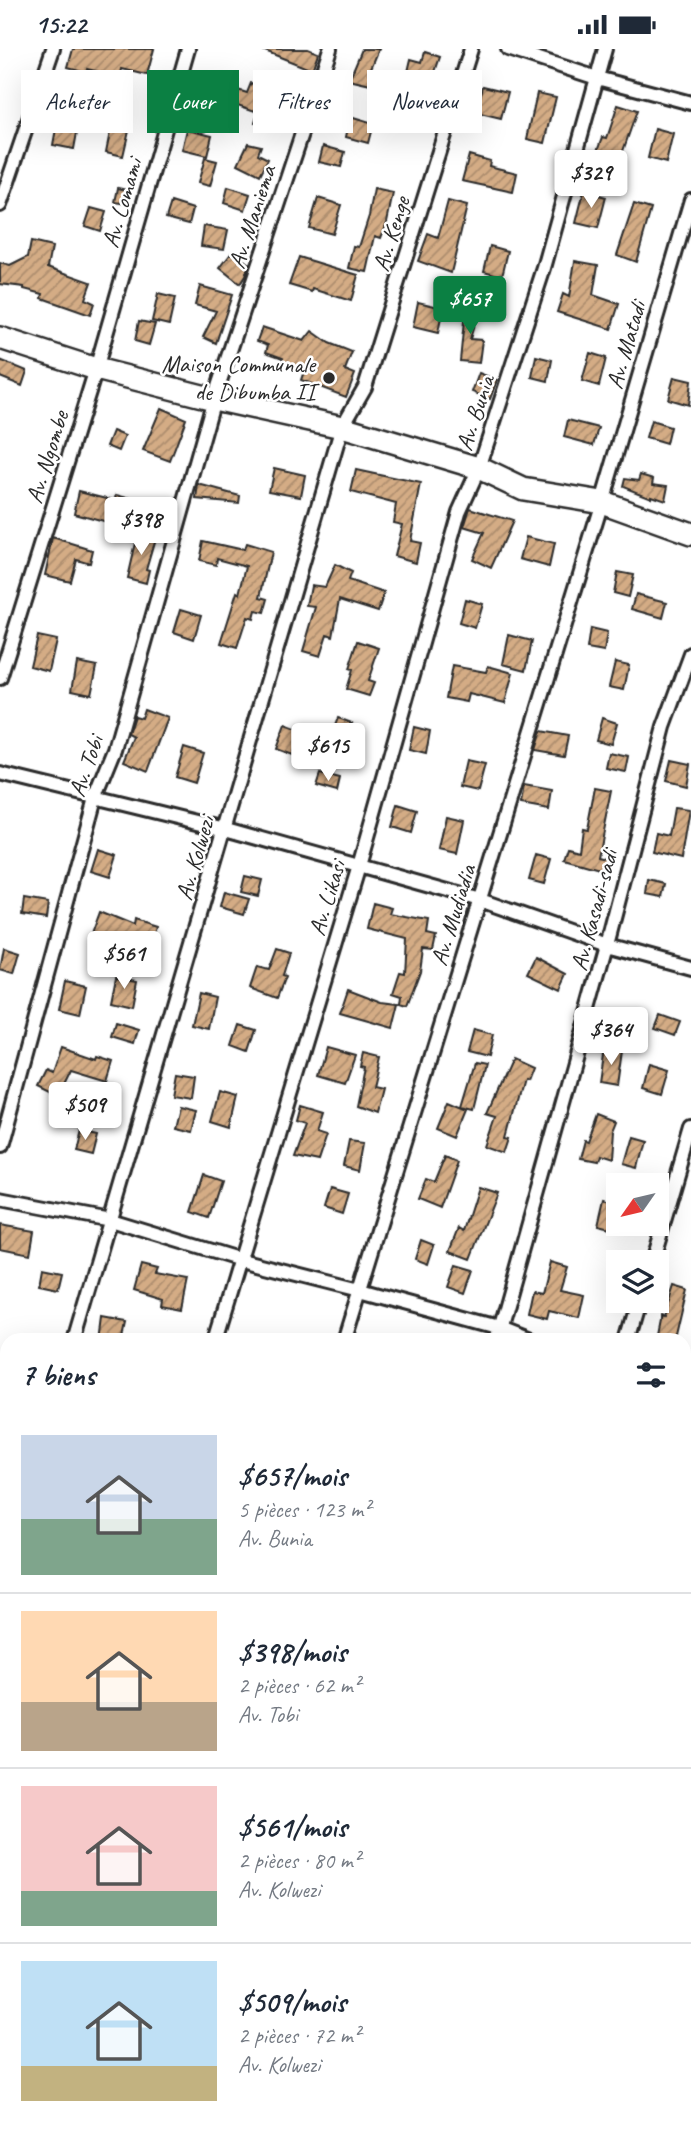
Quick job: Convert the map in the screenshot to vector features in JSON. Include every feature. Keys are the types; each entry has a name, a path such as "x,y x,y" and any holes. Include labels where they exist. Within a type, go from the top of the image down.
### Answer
{"highway":[{"path":"0,338 96,369 214,399 342,427 479,468 523,489 602,502 691,534"}],"street":[{"path":"0,205 53,49"},
{"name":"Av. Lomami","path":"96,369 188,49"},
{"name":"Av. Maniema","path":"214,399 330,49"},
{"name":"Av. Kenge","path":"342,427 365,387 471,49"},
{"path":"508,49 597,78 691,103"},
{"name":"Av. Bunia","path":"479,468 544,268 605,49"},
{"name":"Av. Matadi","path":"602,502 691,200"},
{"name":"Av. Ngombe","path":"0,678 96,369"},
{"name":"Av. Tobi","path":"0,1147 95,798 115,749 214,399"},
{"name":"Av. Kolwezi","path":"76,1333 342,427"},
{"name":"Av. Likasi","path":"218,1333 359,866 459,512 479,468"},
{"name":"Av. Mudiadia","path":"347,1333 602,502"},
{"name":"Av. Kasadi-sadi","path":"497,1333 607,945 664,727 691,654"},
{"path":"0,774 226,829 359,866 480,900 607,945 691,968"},
{"path":"656,1250 691,1129"},
{"path":"0,1199 110,1220 241,1260 360,1290 494,1333"},
{"path":"630,1333 636,1313"}],"building":[{"path":"73,49 154,49 147,75 133,70 79,70 68,67"},
{"path":"260,49 308,49 318,53 312,70"},
{"path":"362,49 379,49 370,70 367,70 367,84 353,81 353,70"},
{"path":"425,52 440,57 436,70 408,70 411,59 422,62"},
{"path":"251,83 253,84 253,110 239,105 239,90 247,93"},
{"path":"483,86 508,92 501,119 482,114"},
{"path":"537,93 556,97 545,143 527,139"},
{"path":"618,105 637,111 615,174 587,163 591,151 597,153 603,137 607,138"},
{"path":"353,118 367,122 367,133 371,133 368,143 346,137 347,133 353,133"},
{"path":"655,129 673,134 666,163 648,158"},
{"path":"55,133 77,133 74,149 53,145"},
{"path":"110,133 128,133 123,156 106,152"},
{"path":"186,133 212,135 207,156 182,150"},
{"path":"248,143 261,146 258,154 268,159 260,175 238,164"},
{"path":"323,146 345,152 341,167 319,162"},
{"path":"469,155 490,161 489,166 517,173 513,192 462,181"},
{"path":"205,158 217,161 210,186 198,183"},
{"path":"228,187 250,194 245,210 224,203"},
{"path":"118,188 131,191 128,204 115,202"},
{"path":"374,189 393,193 381,238 375,236 367,272 349,268 354,246 359,247 369,216"},
{"path":"584,191 606,197 598,228 576,223"},
{"path":"318,198 341,205 332,234 309,228"},
{"path":"448,201 467,206 451,273 418,261 428,234 438,238"},
{"path":"171,202 193,209 189,224 166,218"},
{"path":"634,204 651,209 636,262 617,255"},
{"path":"91,208 106,212 100,231 85,226"},
{"path":"204,226 228,230 224,249 201,246"},
{"path":"31,242 52,247 48,267 91,282 85,299 94,303 90,315 42,298 43,294 24,287 0,284 0,263 10,266 28,257"},
{"path":"490,246 508,251 502,276 484,271"},
{"path":"233,251 249,264 240,284 220,268"},
{"path":"299,257 358,275 351,301 313,289 312,292 289,285"},
{"path":"575,261 598,265 593,295 619,304 611,329 557,312 563,294 569,297"},
{"path":"200,286 232,295 216,343 203,337 216,311 195,305"},
{"path":"158,294 175,298 169,325 152,321"},
{"path":"466,301 480,305 470,339 482,340 479,363 460,361"},
{"path":"418,302 443,308 438,333 413,327"},
{"path":"139,321 155,324 149,345 135,341"},
{"path":"262,327 304,341 312,331 329,343 352,352 345,370 355,374 346,397 301,380 304,371 281,364 283,358 266,352 268,345 257,341"},
{"path":"590,353 606,358 599,386 582,381"},
{"path":"536,356 552,360 548,381 532,377"},
{"path":"0,360 27,371 22,386 0,377"},
{"path":"479,373 497,380 490,399 472,392"},
{"path":"674,377 691,381 688,405 668,399"},
{"path":"161,408 186,419 170,461 143,451"},
{"path":"568,420 599,428 594,445 564,437"},
{"path":"651,421 670,427 666,444 646,438"},
{"path":"113,431 125,436 119,451 107,446"},
{"path":"274,468 305,475 301,496 269,490"},
{"path":"356,470 421,484 410,541 420,543 416,562 394,556 402,524 393,522 396,504 351,492"},
{"path":"641,474 654,478 653,483 668,485 665,500 623,486 625,478 639,480"},
{"path":"199,485 240,496 239,503 197,499"},
{"path":"79,491 115,500 117,495 139,501 132,529 74,513"},
{"path":"470,508 512,521 491,568 472,559 484,533 464,527"},
{"path":"138,530 156,535 146,569 149,570 146,583 127,578"},
{"path":"526,537 554,544 549,567 520,559"},
{"path":"53,538 92,550 89,563 76,559 70,581 45,575"},
{"path":"203,541 243,550 245,544 271,552 261,597 268,599 264,613 255,611 253,619 247,617 237,648 221,643 237,592 240,594 247,566 217,558 216,565 199,561"},
{"path":"335,565 351,573 348,581 384,593 378,611 340,599 333,636 327,634 320,656 303,651 316,607 307,606 311,585 325,587"},
{"path":"617,572 633,575 628,597 613,593"},
{"path":"636,594 667,602 663,618 632,609"},
{"path":"465,599 482,604 475,628 459,623"},
{"path":"181,609 201,615 194,639 174,632"},
{"path":"590,629 607,633 604,652 587,649"},
{"path":"509,635 532,641 526,670 503,664"},
{"path":"37,636 56,640 49,671 30,666"},
{"path":"358,641 379,648 368,681 374,683 369,696 346,689"},
{"path":"77,662 97,666 91,694 72,690"},
{"path":"615,662 629,665 624,690 609,687"},
{"path":"452,666 486,672 488,666 513,673 505,703 469,694 467,702 446,698"},
{"path":"144,709 168,718 148,771 124,761 134,737 128,734 134,716 141,718"},
{"path":"338,718 352,723 344,742 331,736"},
{"path":"602,718 617,723 611,744 596,740"},
{"path":"285,725 301,731 292,755 276,749"},
{"path":"414,727 430,731 426,754 409,750"},
{"path":"541,731 568,736 564,755 535,750"},
{"path":"184,747 203,753 194,783 175,777"},
{"path":"609,753 629,757 626,772 606,768"},
{"path":"671,760 690,764 686,786 666,781"},
{"path":"466,761 485,765 478,791 460,787"},
{"path":"320,774 340,779 337,792 316,786"},
{"path":"524,786 552,791 549,810 521,805"},
{"path":"595,788 611,791 598,856 606,858 603,870 564,859 568,847 579,850 582,828 587,829"},
{"path":"398,805 417,811 411,833 392,827"},
{"path":"674,808 689,810 681,859 652,852 656,833 669,836"},
{"path":"446,816 464,820 457,854 439,850"},
{"path":"98,849 117,855 110,877 91,871"},
{"path":"536,855 551,859 544,884 529,880"},
{"path":"245,876 262,880 258,896 241,892"},
{"path":"649,880 666,884 663,897 647,894"},
{"path":"224,892 249,899 244,914 220,907"},
{"path":"24,899 48,903 46,918 22,914"},
{"path":"373,903 392,908 390,914 429,921 427,934 436,936 433,950 423,949 420,971 407,1006 401,1004 402,996 393,993 400,972 405,973 407,939 367,929"},
{"path":"99,912 133,926 134,920 156,927 147,958 125,951 126,948 91,934"},
{"path":"4,948 20,953 14,974 0,970"},
{"path":"277,949 289,953 282,976 285,977 277,998 250,988 257,967 269,970"},
{"path":"536,957 568,974 561,989 528,973"},
{"path":"116,976 137,980 132,1006 111,1001"},
{"path":"65,981 86,986 80,1014 59,1009"},
{"path":"348,989 382,1002 399,1004 393,1028 340,1013"},
{"path":"199,993 215,997 209,1029 192,1025"},
{"path":"660,1015 680,1022 675,1035 655,1028"},
{"path":"116,1023 139,1030 135,1044 112,1037"},
{"path":"240,1025 256,1030 249,1052 233,1046"},
{"path":"473,1030 492,1035 487,1057 467,1052"},
{"path":"61,1047 96,1059 97,1056 113,1061 107,1081 71,1070 58,1096 38,1086 46,1070 52,1073"},
{"path":"326,1047 355,1055 345,1083 318,1075"},
{"path":"604,1048 622,1051 617,1086 599,1083"},
{"path":"363,1053 379,1057 372,1087 381,1089 375,1113 356,1106 364,1067 360,1066"},
{"path":"511,1059 531,1068 526,1081 523,1080 508,1136 512,1137 507,1152 487,1145 497,1116 487,1113"},
{"path":"475,1063 485,1065 474,1109 462,1106"},
{"path":"649,1064 669,1070 662,1094 643,1088"},
{"path":"175,1073 194,1076 191,1098 171,1095"},
{"path":"220,1092 238,1097 231,1127 212,1121"},
{"path":"449,1101 468,1109 457,1136 438,1128"},
{"path":"300,1105 323,1112 317,1131 326,1134 317,1161 293,1156 305,1123 296,1120"},
{"path":"178,1106 196,1110 191,1130 173,1126"},
{"path":"596,1114 614,1121 610,1131 608,1160 596,1156 594,1162 578,1159 583,1140 586,1141"},
{"path":"79,1130 96,1134 91,1154 74,1150"},
{"path":"629,1136 643,1140 636,1168 621,1164"},
{"path":"349,1141 365,1143 360,1170 344,1166"},
{"path":"445,1155 457,1160 440,1208 418,1199 426,1179 434,1182"},
{"path":"204,1175 221,1181 209,1218 192,1212"},
{"path":"478,1187 497,1193 471,1259 450,1251 459,1228 464,1231"},
{"path":"330,1189 348,1194 342,1214 324,1208"},
{"path":"604,1199 606,1227 598,1225"},
{"path":"0,1225 34,1231 30,1254 0,1248"},
{"path":"421,1240 434,1245 428,1264 415,1259"},
{"path":"550,1262 567,1267 560,1290 584,1295 579,1318 549,1311 547,1319 527,1314 532,1291 542,1293"},
{"path":"141,1265 157,1269 155,1274 188,1280 182,1309 162,1305 163,1299 134,1290"},
{"path":"456,1265 473,1270 465,1293 448,1287"},
{"path":"42,1268 62,1272 58,1289 39,1285"},
{"path":"674,1286 687,1290 677,1333 658,1333 661,1316 669,1313"},
{"path":"105,1318 127,1322 125,1333 103,1333"}],"place":[{"name":"Maison Communale de Dibumba II","path":"329,378"}]}
